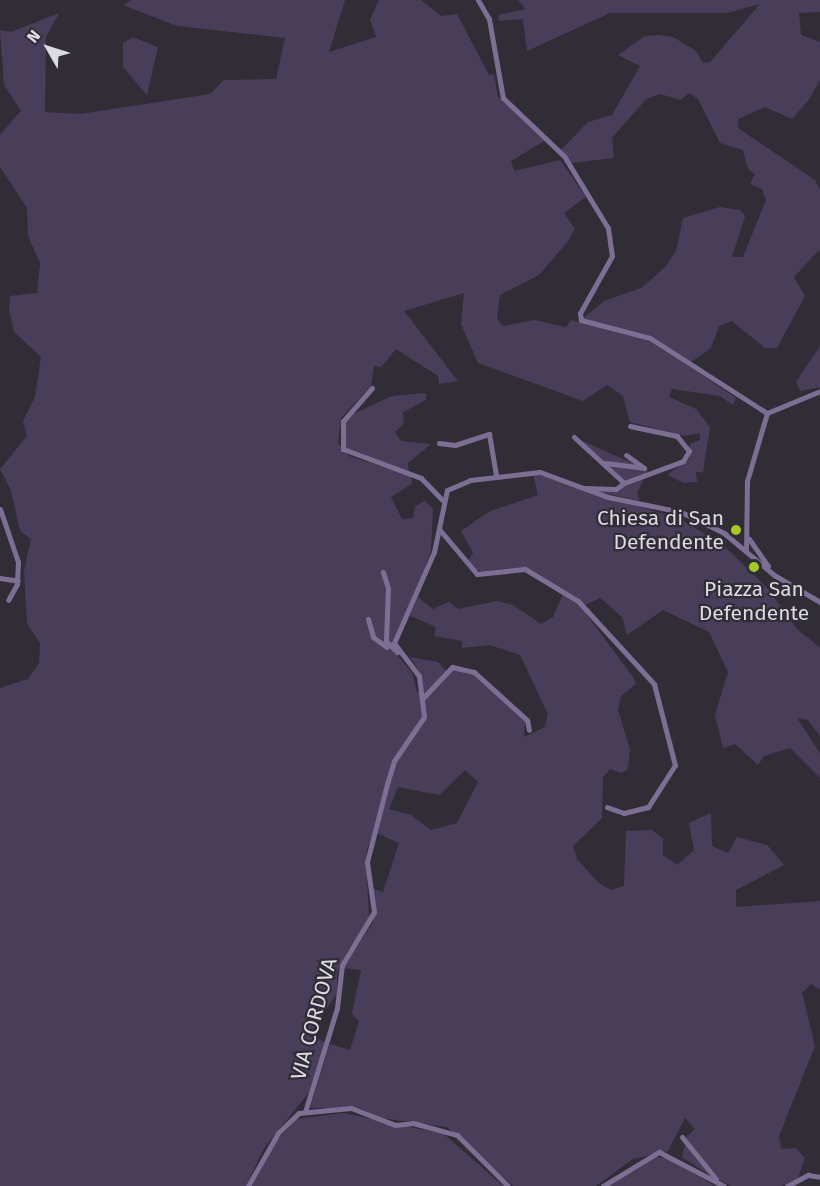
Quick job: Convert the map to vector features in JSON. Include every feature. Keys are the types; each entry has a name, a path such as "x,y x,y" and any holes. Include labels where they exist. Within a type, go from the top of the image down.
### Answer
{"street":[{"path":"478,0 489,20 503,98 564,156 608,228 612,256 581,320 650,338 767,413"},
{"path":"372,388 343,421 343,449 421,478 442,500"},
{"path":"767,413 820,391"},
{"path":"746,549 749,539 747,481 767,413"},
{"path":"584,489 616,489 624,483 683,461 689,451 677,436 630,426"},
{"path":"439,443 455,445 489,434 496,475"},
{"path":"574,437 624,483"},
{"path":"601,461 644,468 626,455"},
{"path":"397,652 394,643 439,529 442,500 447,490 496,475 540,472 584,489 681,512 746,549 774,575 820,602"},
{"path":"0,509 16,554 18,581 8,600"},
{"path":"439,529 477,574 525,570 578,601 654,684 675,765 648,807 624,813 607,807"},
{"path":"749,539 774,575"},
{"path":"383,572 387,647"},
{"path":"0,578 18,581"},
{"path":"368,619 373,637 397,652"},
{"name":"VIA CORDOVA","path":"397,652 419,676 424,717 394,761 370,851 374,912 342,966 337,1008 305,1112 351,1108 394,1125 413,1123 457,1135 508,1186"},
{"path":"422,699 452,667 474,672 527,720 529,730"},
{"path":"248,1186 278,1133 305,1112"},
{"path":"682,1137 722,1185"},
{"path":"603,1186 659,1152 722,1185"},
{"path":"787,1186 808,1175 820,1177"}],"shaded area":[{"path":"132,0 345,0 329,52 376,37 370,20 379,0 421,0 441,16 457,14 489,75 494,74 498,97 544,141 511,161 514,171 560,160 586,197 564,213 575,229 568,241 539,275 500,295 497,319 503,326 534,320 566,327 571,320 649,339 736,398 733,405 720,396 672,389 669,397 696,409 710,427 703,472 696,472 697,482 684,483 667,475 689,459 690,444 700,440 700,433 684,436 630,422 623,396 607,385 583,401 478,363 461,324 464,293 404,311 458,381 439,384 438,376 396,349 381,367 374,366 371,386 341,418 338,443 349,456 411,476 412,484 391,497 402,519 413,518 415,506 425,501 433,509 431,551 393,650 412,673 417,692 423,692 420,673 410,657 438,662 447,672 453,668 473,672 525,721 524,737 545,727 548,714 520,655 490,645 462,648 462,641 434,636 436,627 410,616 418,597 433,609 449,602 458,609 497,601 513,605 541,624 553,617 563,594 581,607 633,677 636,684 621,696 618,710 630,749 628,769 622,773 610,769 603,777 602,818 573,846 577,859 599,883 611,890 624,886 626,831 652,830 663,839 663,855 677,865 694,850 689,823 711,813 712,846 728,853 737,837 767,845 784,865 736,890 736,907 820,901 820,990 811,984 802,993 815,1046 779,1136 781,1149 796,1148 805,1158 798,1178 782,1186 732,1186 713,1177 682,1157 687,1136 695,1129 685,1118 668,1151 633,1159 596,1186 513,1186 447,1127 381,1118 361,1109 310,1108 330,1044 350,1050 359,1021 352,1014 361,970 343,968 373,922 374,889 383,892 399,843 377,833 388,792 366,853 369,920 347,952 337,973 337,993 308,1036 325,1042 311,1090 264,1148 246,1186 0,1186 0,688 28,679 39,663 40,643 27,624 24,571 31,539 20,531 11,490 0,469 27,436 23,421 35,397 41,357 14,332 9,309 10,296 37,293 40,263 28,236 27,208 0,167 0,135 21,111 4,85 0,30 11,32 59,13 46,37 45,112 80,114 210,94 224,80 276,79 285,38 177,26 123,5","holes":["465,770 478,782 457,823 431,830 411,815 389,809 398,787 439,795"]},
{"path":"518,0 820,0 820,12 799,13 801,35 820,42 820,80 808,101 792,119 765,107 738,119 738,128 815,180 820,190 820,249 794,277 805,296 777,348 765,348 732,321 719,326 711,348 691,362 651,337 582,319 604,301 641,288 665,267 676,251 683,218 720,207 740,210 745,216 732,257 743,257 766,200 762,189 750,184 755,174 748,169 743,150 720,143 698,99 689,93 681,100 660,94 646,99 612,138 614,158 571,163 561,150 588,122 612,115 640,66 618,55 645,36 658,35 673,37 696,51 703,63 710,62 760,4 727,13 610,13 527,51 523,19 499,21 498,15 526,9"},
{"path":"133,37 158,47 147,95 123,67 123,43"},
{"path":"820,346 820,387 800,391 796,382"},
{"path":"426,393 426,400 403,412 404,423 395,432 401,441 431,444 408,463 409,472 346,451 344,422 353,414 392,396"},
{"path":"580,440 648,470 637,493 640,501 592,490 619,492 625,484"},
{"path":"533,473 682,520 723,545 768,589 797,629 820,648 820,736 808,720 797,718 820,753 820,778 790,748 764,756 758,765 735,744 723,748 715,715 728,672 709,632 663,610 627,635 622,617 600,598 585,605 526,568 486,574 466,564 473,553 461,531 490,511 538,495"},
{"path":"343,1113 444,1134 503,1186 252,1186 276,1141 297,1119"},
{"path":"657,1157 670,1159 715,1186 609,1186"}],"place":[{"name":"Chiesa di San Defendente","path":"736,530"},
{"name":"Piazza San Defendente","path":"754,567"}]}
